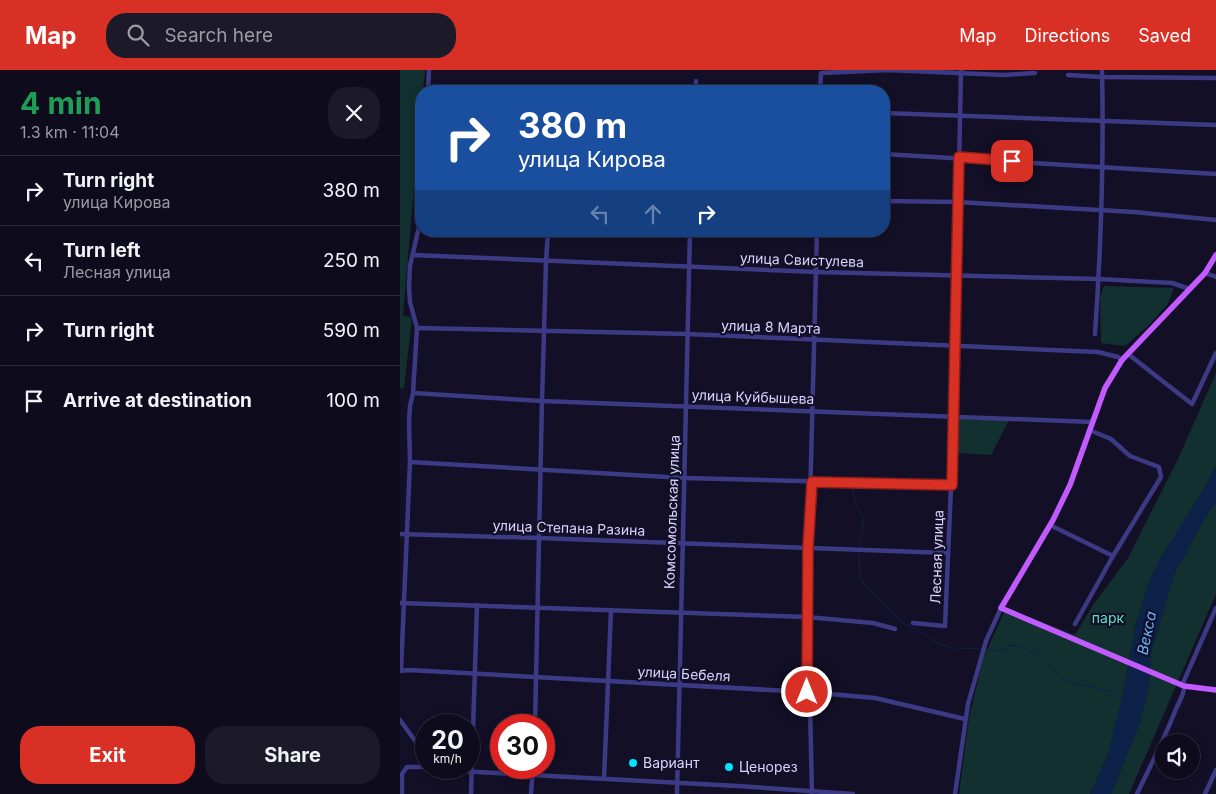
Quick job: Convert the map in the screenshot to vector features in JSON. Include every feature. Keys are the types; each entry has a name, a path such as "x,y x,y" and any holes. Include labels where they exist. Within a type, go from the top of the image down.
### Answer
{"main road":[{"path":"1216,254 1205,273 1122,360 1105,388 1070,485 1050,525 1001,608 1184,686 1216,690"}],"street":[{"path":"429,85 430,70"},
{"path":"820,85 821,73 887,70 1004,75 1035,73"},
{"path":"1094,334 1099,279 1102,70"},
{"name":"Лесная улица","path":"913,623 945,626 954,416 961,72"},
{"path":"1068,74 1102,77 1216,78"},
{"path":"890,113 1216,125"},
{"path":"890,154 1216,174"},
{"path":"890,201 957,202 1167,214 1216,220"},
{"path":"400,671 410,462 409,422 413,393 417,328 410,302 409,286 417,237"},
{"path":"535,714 540,470 548,237"},
{"name":"Комсомольская улица","path":"677,794 690,237"},
{"path":"812,792 810,705 807,692 807,617 817,237"},
{"name":"улица Свистулева","path":"413,255 816,272 1099,279 1172,283 1190,289"},
{"path":"1205,273 1216,277"},
{"name":"улица 8 Марта","path":"417,328 687,334 955,345 1098,352 1118,356 1122,360"},
{"path":"1128,354 1192,404 1216,353"},
{"name":"улица Куйбышева","path":"413,393 542,401 1092,422"},
{"path":"1075,624 1113,556 1161,478 1159,467 1130,456 1111,438 1089,430"},
{"path":"410,462 684,478 952,485"},
{"path":"1050,525 1113,556"},
{"name":"улица Степана Разина","path":"400,534 947,552"},
{"path":"402,603 807,617 873,623 895,629"},
{"path":"474,714 477,605"},
{"path":"955,794 965,719 980,657 1001,608"},
{"path":"1183,683 1216,608"},
{"path":"604,779 611,610"},
{"name":"улица Бебеля","path":"400,671 807,692 875,698 965,719"},
{"path":"1137,794 1182,698 1184,689"},
{"path":"400,720 415,741"},
{"path":"402,794 402,774 407,767 415,767"},
{"path":"1205,794 1216,770"},
{"path":"555,776 853,794"},
{"path":"470,794 471,779"},
{"path":"531,794 533,779"}],"green space":[{"path":"400,70 425,70 424,85 415,85 415,177 403,315 412,318 404,388 400,389"},
{"path":"1104,286 1174,288 1168,304 1149,325 1125,346 1101,343 1100,297"},
{"name":"парк","path":"1216,373 1216,466 1200,496 1160,559 1149,582 1135,628 1124,691 1108,755 1090,794 959,794 969,718 983,659 1006,608 1075,635 1093,605 1128,558 1178,459"},
{"path":"955,419 1009,420 991,455 954,453"},
{"path":"1216,502 1216,594 1129,794 1111,794 1140,722 1149,685 1151,654 1174,574"}],"water":[{"name":"Векса","path":"1216,466 1216,502 1174,575 1151,654 1149,685 1140,722 1111,794 1090,794 1108,755 1124,691 1135,628 1149,582 1160,559 1200,496"}],"waterway":[{"path":"852,487 856,505 863,517 863,529 859,548"},
{"path":"859,553 860,578 863,583 904,624 916,629 937,643 952,648"},
{"path":"985,650 1001,650 1010,645 1022,647 1040,658 1066,681 1117,693 1122,698"},
{"path":"955,648 981,649"}],"place":[{"name":"Вариант","path":"633,763"},
{"name":"Ценорез","path":"729,767"}],"route":[{"path":"807,692 808,548 812,482 952,485 959,157 1012,161"}]}
